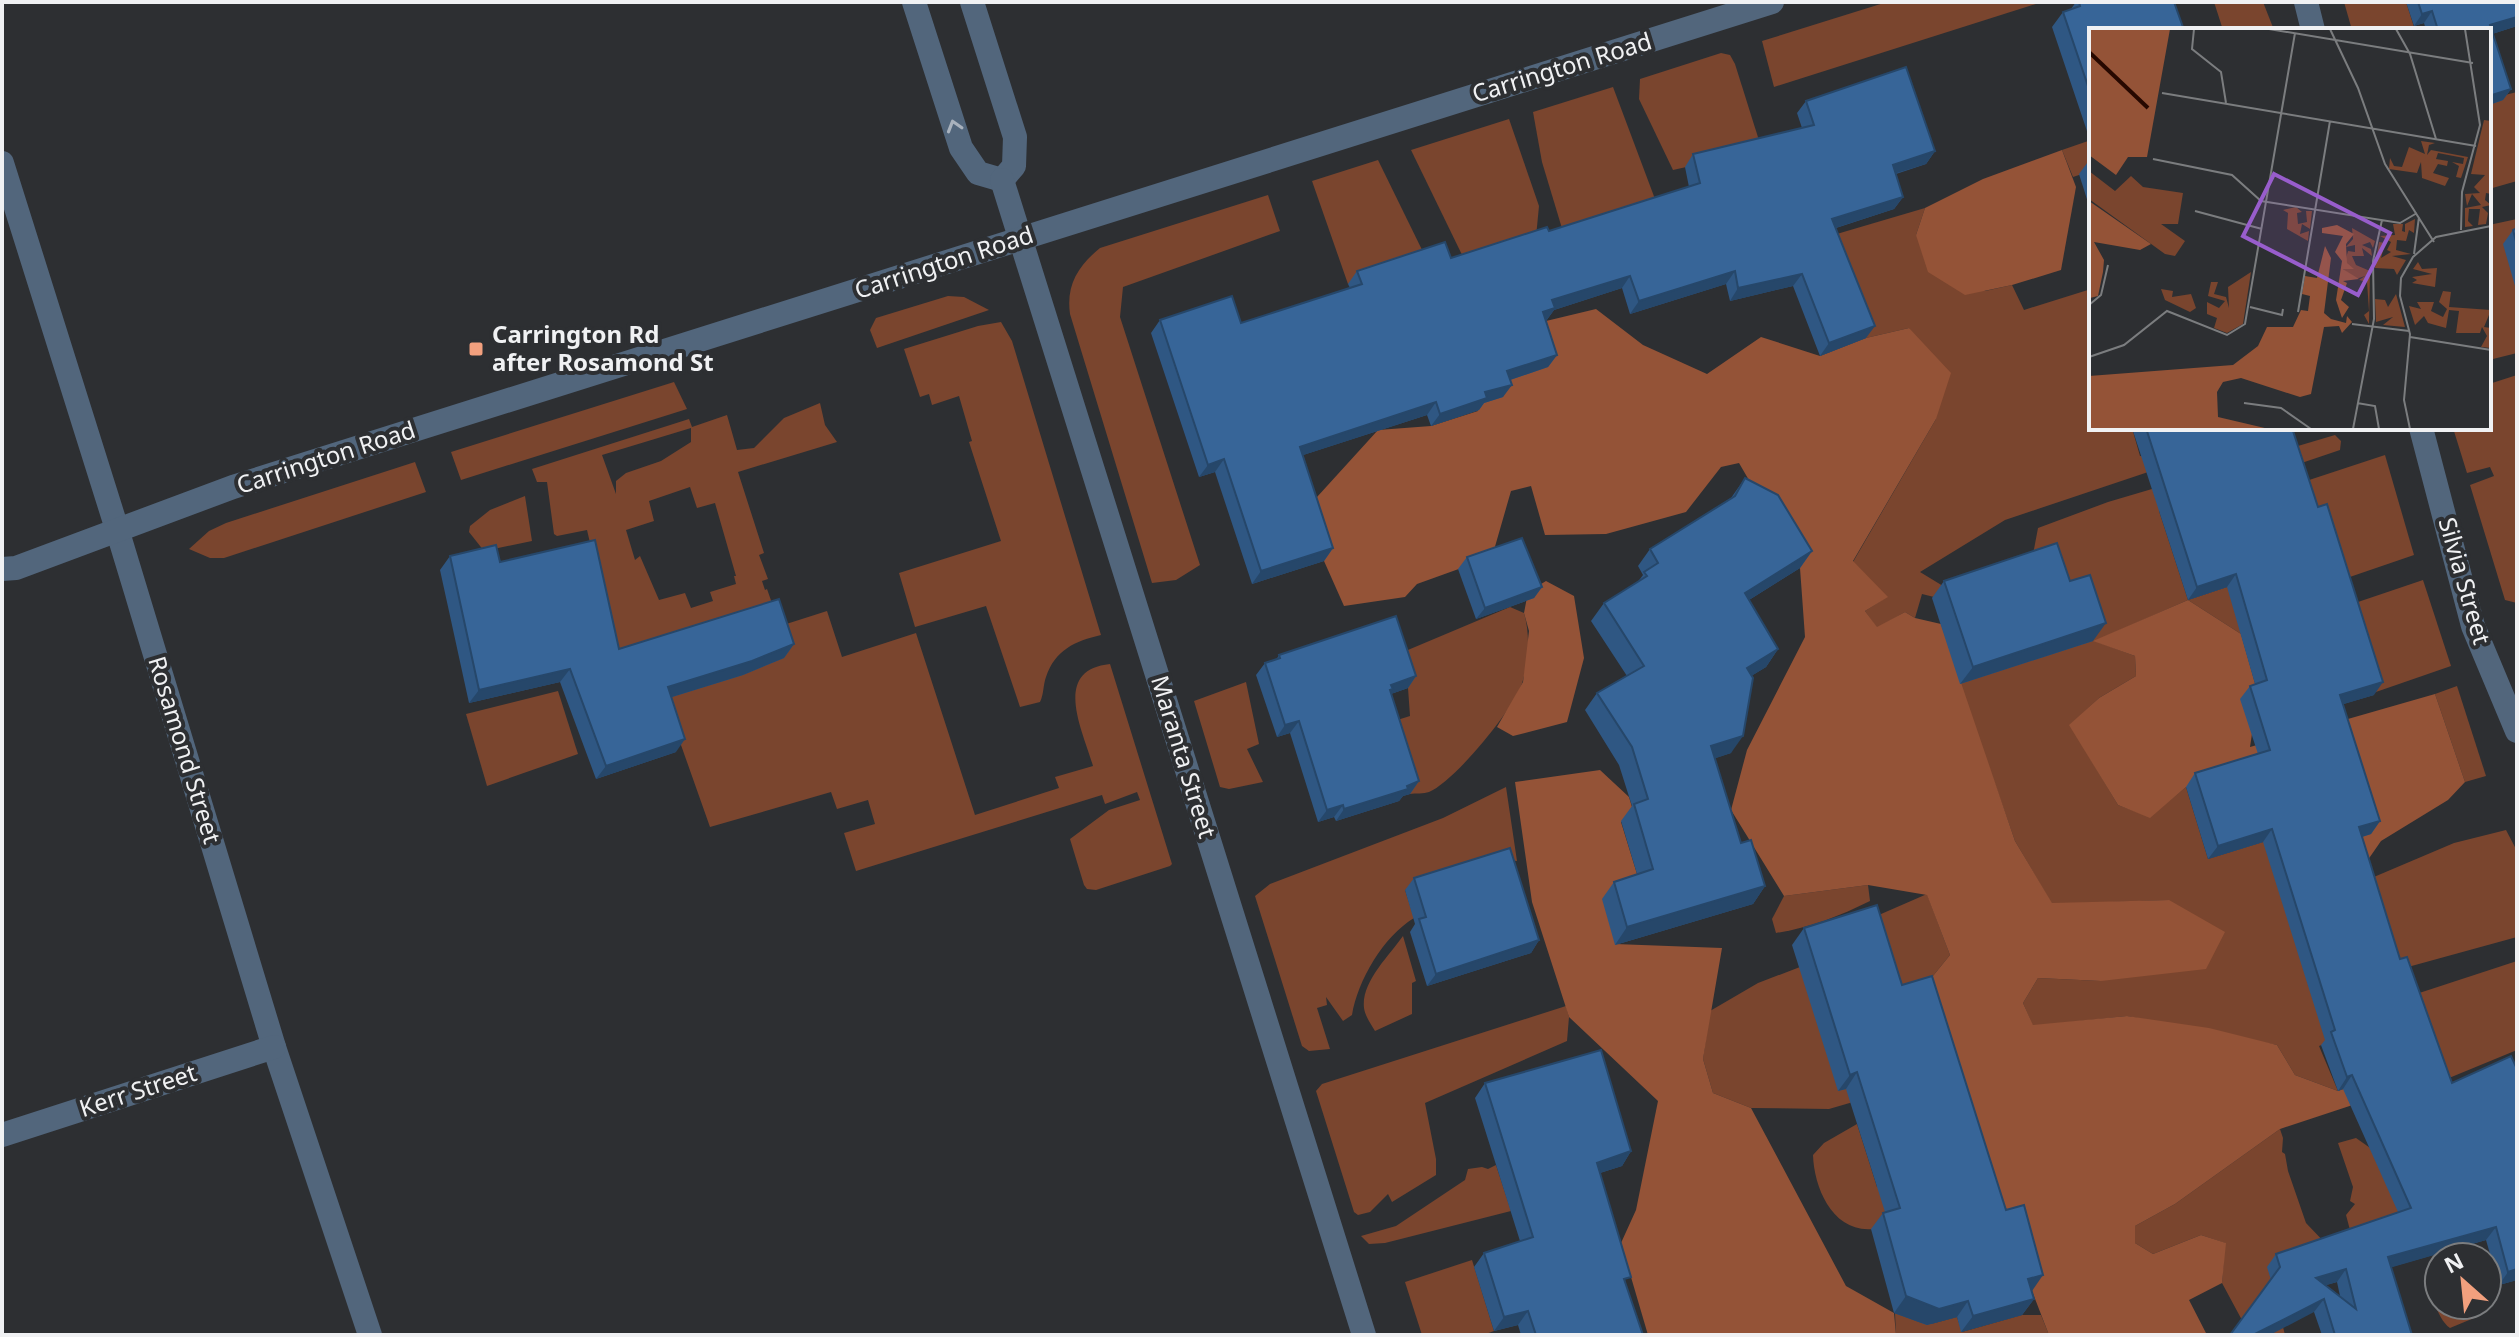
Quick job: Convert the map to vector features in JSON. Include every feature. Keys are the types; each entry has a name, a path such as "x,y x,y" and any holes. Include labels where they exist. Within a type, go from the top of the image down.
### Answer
{"street":[{"path":"914,2 961,148 978,173 1002,180 1014,166 1015,137 972,2"},
{"name":"Carrington Road","path":"2,569 16,568 233,487 1772,2"},
{"path":"2306,2 2312,28"},
{"name":"Rosamond Street","path":"2,163 274,1047 370,1335"},
{"name":"Maranta Street","path":"1002,180 1364,1335"},
{"name":"Silvia Street","path":"2422,430 2473,626 2517,731"},
{"name":"Kerr Street","path":"2,1135 274,1047"}],"shaded area":[{"path":"1887,2 2042,2 1774,87 1762,41"},
{"path":"2214,2 2263,2 2273,28 2222,28"},
{"path":"2344,2 2406,2 2414,28 2351,28"},
{"path":"1721,53 1730,55 1735,64 1762,150 1673,170 1639,99 1640,79"},
{"path":"1613,87 1658,207 1564,235 1542,162 1533,112"},
{"path":"2517,92 2517,181 2491,188 2491,104 2501,96"},
{"path":"1509,119 1539,206 1536,237 1466,263 1411,150"},
{"path":"2089,141 2089,172 2073,177 2062,150"},
{"path":"2062,150 2076,187 2061,270 1965,295 1928,272 1916,235 1925,208 1983,179"},
{"path":"1378,160 1426,258 1348,284 1312,181"},
{"path":"1268,195 1280,231 1123,287 1120,317 1200,565 1176,580 1152,583 1070,314 1072,285 1085,262 1100,248"},
{"path":"1925,208 1916,235 1985,291 2012,285 2024,310 2089,290 2089,430 2133,430 2140,456 2184,460 2005,520 1920,572 1943,586 1934,597 1922,594 1915,618 1905,612 1877,628 1865,611 1887,597 1853,562 1936,419 1909,328 1866,338 1830,236"},
{"path":"2517,219 2517,353 2491,360 2491,225"},
{"path":"948,296 964,297 989,310 877,348 870,330 876,318"},
{"path":"1596,309 1643,345 1707,374 1761,337 1820,356 1866,338 1909,328 1951,373 1936,419 1853,561 1888,597 1865,611 1877,627 1905,612 1915,618 1941,624 2015,841 2052,903 2169,900 2225,932 2206,969 2101,981 2038,978 2023,1003 2033,1025 2127,1016 2209,1028 2277,1045 2295,1075 2338,1091 2392,1070 2398,1090 2280,1129 2175,1204 2135,1226 2135,1243 2153,1254 2201,1235 2226,1243 2222,1283 2189,1300 2207,1335 2049,1335 1973,1159 1920,992 1950,955 1927,895 1868,885 1784,896 1731,810 1747,750 1805,637 1800,568 1739,463 1721,467 1686,512 1606,534 1545,535 1531,486 1511,491 1492,557 1417,584 1405,597 1344,606 1324,561 1307,508 1378,430 1431,426 1478,411 1476,405 1506,381 1546,321"},
{"path":"1001,322 1012,341 1101,635 1083,640 1061,653 1050,668 1040,702 1020,707 986,606 915,627 899,573 1001,541 969,442 972,441 959,396 932,405 929,394 920,397 904,349"},
{"path":"2517,375 2517,603 2505,600 2470,485 2494,476 2490,467 2467,473 2454,430 2491,430 2491,383"},
{"path":"674,382 687,409 461,480 451,452"},
{"path":"820,403 825,425 837,442 738,472 764,553 759,555 768,579 762,581 780,626 827,611 842,657 916,633 975,815 1059,788 1055,777 1093,766 1078,720 1076,690 1081,678 1092,669 1110,664 1172,864 1170,866 1096,890 1087,889 1084,885 1070,839 1109,810 1140,800 1137,792 1105,804 1102,795 856,871 844,833 875,824 868,800 837,809 831,792 710,827 664,697 616,653 587,530 554,534 547,482 537,482 532,469 689,419 692,427 727,415 737,450 754,448 784,418","holes":["691,428 691,442 661,461 626,473 616,481 616,494 602,455","690,487 697,508 715,503 736,576 736,584 710,592 713,601 691,608 685,593 659,600 640,556 635,560 626,530 654,521 649,501"]},
{"path":"2335,435 2341,441 2340,450 2159,511 2188,600 2095,641 2135,656 2136,676 2099,698 2070,725 2118,805 2150,817 2186,787 2208,859 2295,832 2355,885 2454,843 2506,830 2517,851 2517,937 2397,970 2329,1042 2319,1046 2338,1091 2295,1075 2277,1045 2127,1016 2033,1026 2023,1003 2038,978 2101,981 2169,900 2052,904 2015,841 1960,684 2031,565 2038,528 2108,502"},
{"path":"2385,455 2414,555 2341,580 2297,484"},
{"path":"415,462 426,492 224,558 210,558 189,549 209,531 226,523"},
{"path":"525,496 532,541 484,551 469,532 470,526 490,510"},
{"path":"2254,578 2284,621 2241,634 2188,600"},
{"path":"2423,580 2451,666 2373,693 2355,603"},
{"path":"1546,581 1574,596 1584,658 1567,722 1513,736 1497,727 1523,682 1529,631 1524,613 1528,592"},
{"path":"2188,600 2241,634 2258,694 2250,747 2435,694 2465,782 2448,800 2381,841 2354,880 2186,787 2150,818 2118,805 2069,725 2099,698 2136,676 2135,656 2093,641"},
{"path":"1510,607 1524,613 1527,629 1527,663 1518,692 1497,724 1453,774 1429,792 1410,794 1398,757 1375,727 1410,716 1408,688 1396,655"},
{"path":"1246,682 1259,744 1247,749 1263,782 1229,789 1220,787 1194,701"},
{"path":"2457,686 2486,776 2465,782 2435,694"},
{"path":"558,691 578,754 487,786 466,714"},
{"path":"1600,770 1629,797 1635,817 1621,822 1641,887 1615,944 1722,948 1703,1059 1713,1093 1751,1108 1846,1286 1894,1313 1896,1335 1648,1335 1621,1243 1636,1210 1658,1101 1569,1017 1532,902 1515,782"},
{"path":"1506,787 1517,861 1501,860 1405,890 1414,918 1392,936 1374,960 1360,988 1352,1015 1343,1021 1326,997 1327,1005 1317,1008 1330,1049 1309,1051 1302,1046 1255,896 1270,884 1443,818"},
{"path":"1868,885 1870,901 1824,921 1776,933 1772,919 1784,896"},
{"path":"1927,894 1950,955 1920,992 1890,1002 1865,921"},
{"path":"1403,936 1416,981 1412,983 1412,1014 1375,1031 1364,1008 1364,998 1371,979"},
{"path":"2517,961 2517,1050 2449,1078 2407,997"},
{"path":"1800,967 1903,1070 1908,1086 1829,1109 1751,1108 1713,1093 1703,1059 1710,1011 1758,983"},
{"path":"1566,1006 1569,1017 1567,1041 1425,1103 1436,1159 1436,1175 1392,1202 1388,1194 1370,1212 1358,1215 1354,1212 1316,1091 1322,1084"},
{"path":"1857,1124 1877,1187 1976,1200 1877,1228 1847,1224 1828,1206 1822,1194 1813,1155 1824,1143"},
{"path":"2280,1129 2282,1152 2306,1223 2328,1246 2277,1303 2285,1335 2250,1335 2222,1283 2225,1243 2201,1235 2153,1254 2135,1243 2135,1226 2175,1204"},
{"path":"2356,1138 2450,1204 2350,1230 2346,1215 2355,1204 2350,1201 2353,1187 2338,1143"},
{"path":"1496,1165 1511,1211 1385,1243 1369,1244 1361,1236 1396,1226 1465,1180 1468,1169 1488,1169"},
{"path":"1472,1260 1494,1331 1483,1335 1422,1335 1405,1282"},
{"path":"1895,1313 1922,1323 1930,1321 1931,1324 1957,1317 1962,1332 2022,1315 2041,1315 2049,1335 1896,1335"},
{"path":"2444,1321 2467,1321 2450,1328"}],"building":[{"path":"2079,2 2174,2 2183,28 2089,28 2089,89 2063,12 2080,6"},
{"path":"2418,2 2517,2 2517,17 2490,25 2491,28 2437,28 2432,11 2422,14"},
{"path":"2491,28 2511,89 2491,95"},
{"path":"1906,67 1935,151 1893,165 1903,197 1832,219 1875,326 1829,343 1802,274 1738,288 1735,271 1639,301 1630,276 1552,300 1555,308 1543,312 1557,355 1507,371 1512,385 1485,392 1487,398 1440,414 1436,402 1300,447 1333,548 1261,571 1224,459 1208,465 1160,320 1232,296 1241,323 1362,284 1357,271 1445,242 1451,258 1547,227 1549,231 1700,183 1693,154 1814,125 1806,101"},
{"path":"2147,430 2293,430 2318,507 2327,504 2383,682 2340,695 2380,821 2359,827 2400,959 2407,957 2452,1083 2511,1056 2517,1069 2517,1269 2508,1272 2503,1241 2500,1241 2496,1227 2446,1241 2423,1241 2423,1247 2388,1257 2412,1335 2335,1335 2324,1299 2253,1335 2230,1335 2280,1267 2276,1254 2411,1208 2352,1075 2347,1077 2272,829 2218,846 2195,773 2270,750 2250,686 2267,680 2236,574 2197,587","holes":["2346,1269 2356,1309 2316,1278"]},
{"path":"1745,478 1778,495 1812,551 1745,593 1778,649 1747,668 1753,678 1743,736 1711,746 1741,843 1751,840 1765,886 1627,927 1614,882 1653,869 1634,804 1648,799 1632,747 1597,693 1644,666 1604,603 1647,576 1644,572 1658,563 1650,549 1735,496"},
{"path":"1522,538 1542,587 1485,608 1467,557"},
{"path":"595,540 619,649 779,599 794,644 752,661 668,687 685,739 606,766 570,669 479,690 450,556 496,545 500,562"},
{"path":"2057,543 2070,581 2090,575 2106,623 1973,667 1944,581"},
{"path":"1396,616 1416,676 1391,685 1393,689 1390,690 1419,781 1407,786 1408,789 1344,809 1343,805 1327,810 1299,721 1285,725 1265,663 1280,658 1279,655"},
{"path":"1510,848 1539,940 1436,974 1419,919 1426,917 1414,878"},
{"path":"1877,905 1902,985 1932,976 2006,1210 2024,1205 2043,1275 2028,1279 2034,1299 1973,1316 1968,1301 1939,1309 1906,1296 1883,1213 1900,1208 1857,1072 1850,1075 1804,928"},
{"path":"1601,1050 1631,1151 1597,1163 1631,1277 1624,1279 1643,1335 1536,1335 1528,1311 1504,1317 1484,1253 1533,1237 1485,1083"}],"place":[{"name":"Carrington Rd after Rosamond St","path":"476,349"}]}
